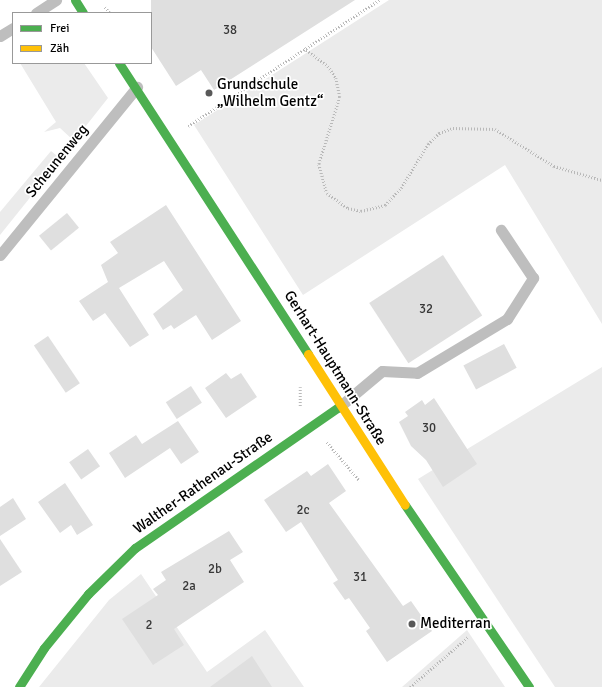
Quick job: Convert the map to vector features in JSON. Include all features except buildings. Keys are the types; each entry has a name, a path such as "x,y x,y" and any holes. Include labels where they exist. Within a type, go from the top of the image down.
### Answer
{"main road":[{"path":"75,0 82,12"},
{"name":"Gerhart-Hauptmann-Straße","path":"120,64 137,87 280,307 339,407 529,687"},
{"name":"Walther-Rathenau-Straße","path":"19,687 44,648 88,594 135,548 186,509 339,407"}],"lane":[{"path":"38,12 56,0"},
{"path":"0,36 12,29"},
{"name":"Scheunenweg","path":"0,255 137,87"},
{"path":"339,407 382,371 417,373 507,319 533,278 501,230"}],"path":[{"path":"188,126 304,48 379,0"},
{"path":"304,48 328,66 336,78 340,97 319,164 326,193 348,208 361,211 385,205 401,188 428,144 439,133 460,127 495,129 554,166 602,180"},
{"path":"410,687 485,622"}],"shaded area":[{"path":"389,0 602,0 602,324 505,165 303,295 194,125"},
{"path":"21,64 85,64 108,98 74,141 60,128 44,132 56,122"},
{"path":"51,151 61,159 0,235 0,212"},
{"path":"602,367 602,687 555,687 418,479"},
{"path":"141,574 207,672 265,630 304,687 39,687 109,600"},
{"path":"467,630 505,687 402,687"}],"traffic: fast":[{"path":"75,0 82,12"},
{"path":"120,64 308,354"},
{"path":"19,687 44,648 88,594 135,548 339,407"},
{"path":"405,505 529,687"}],"traffic: slow":[{"path":"308,354 405,505"}],"place":[{"name":"Grundschule „Wilhelm Gentz“","path":"209,93"},
{"name":"Mediterran","path":"412,624"}]}
